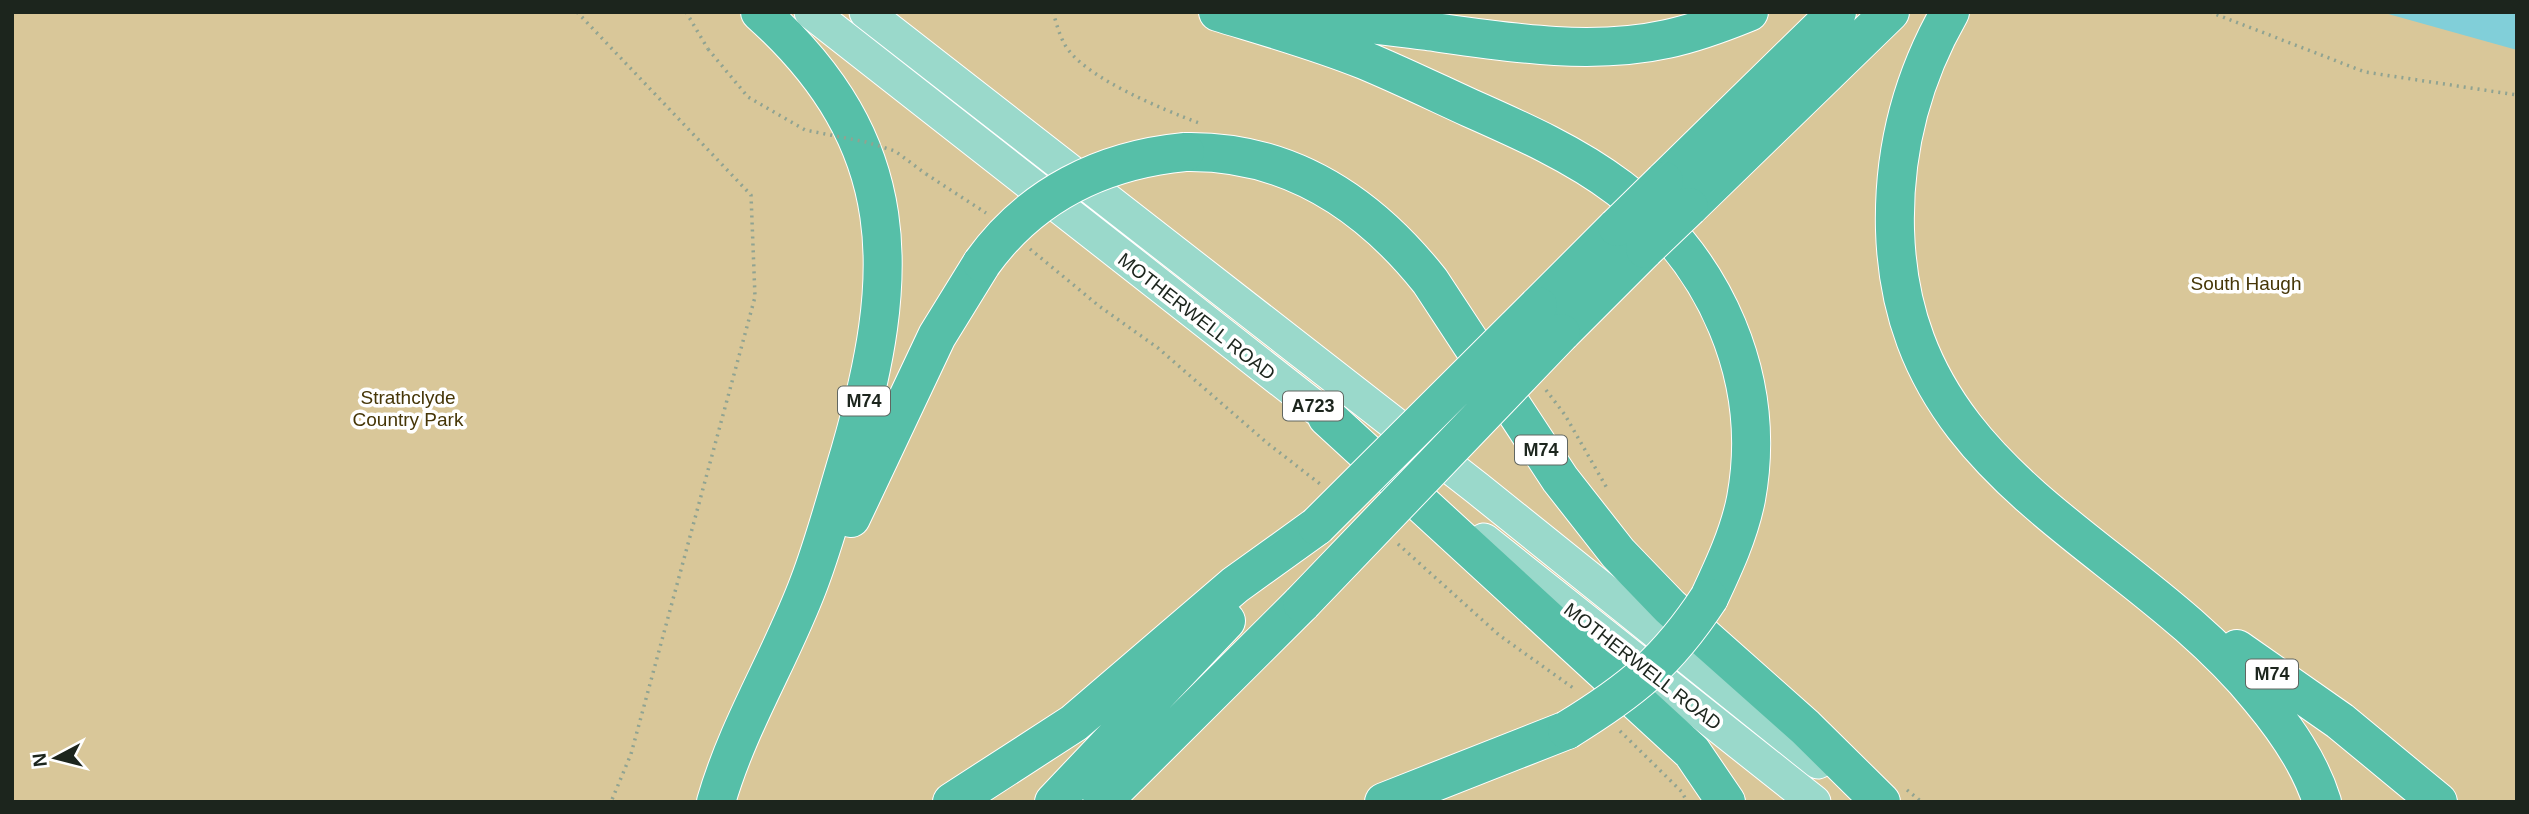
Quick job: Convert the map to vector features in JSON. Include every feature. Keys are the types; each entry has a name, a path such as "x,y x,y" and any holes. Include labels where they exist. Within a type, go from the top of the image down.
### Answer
{"highway":[{"name":"M74","path":"716,802 729,755 809,583 869,384 884,285 880,213 865,155 855,131 824,79 760,12"},
{"path":"1219,12 1362,59 1548,143 1619,188 1676,240 1704,278 1728,323 1744,373 1750,420 1751,463 1746,500 1728,558 1709,598 1686,632 1648,674 1611,703 1567,730 1384,802"},
{"path":"1284,12 1500,41 1564,46 1617,45 1665,40 1711,28 1749,12"},
{"path":"1676,194 1837,12"},
{"path":"1054,802 1317,526 1549,320 1676,194 1890,12"},
{"name":"M74","path":"1950,12 1921,69 1905,119 1897,161 1895,246 1911,324 1928,368 1972,439 2032,500 2228,659 2284,727 2315,781 2322,802"},
{"name":"M74","path":"727,802 776,680 872,471 937,336 982,262 1026,215 1077,180 1123,162 1185,152 1231,155 1288,169 1324,184 1372,219 1409,255 1430,281 1560,478 1618,553 1679,616 1805,727 1881,802"},
{"path":"1102,802 1302,603 1549,320"},
{"path":"1327,417 1692,752 1726,802"},
{"path":"952,802 1074,723 1235,585 1317,526"},
{"name":"M74","path":"2100,554 2340,722 2438,802"}],"main road":[{"name":"MOTHERWELL ROAD","path":"811,12 1814,802"},
{"name":"MOTHERWELL ROAD","path":"866,12 1705,668 1866,802"}],"path":[{"path":"577,12 751,195 755,297 631,754 611,802"},
{"path":"686,12 708,49 748,97 805,130 866,142 895,151 991,218"},
{"path":"1053,12 1064,46 1088,68 1147,103"},
{"path":"2210,12 2365,72 2517,94"},
{"path":"1021,242 1099,306 1158,348 1266,442 1320,484"},
{"path":"1396,543 1499,635 1585,696"},
{"path":"1614,725 1682,792 1687,802"}],"green space":[{"path":"12,12 2517,12 2517,802 12,802"}],"water":[{"path":"2381,12 2517,12 2517,50"}],"park label":[{"name":"South Haugh","path":"2246,283"},
{"name":"Strathclyde Country Park","path":"408,408"}]}
